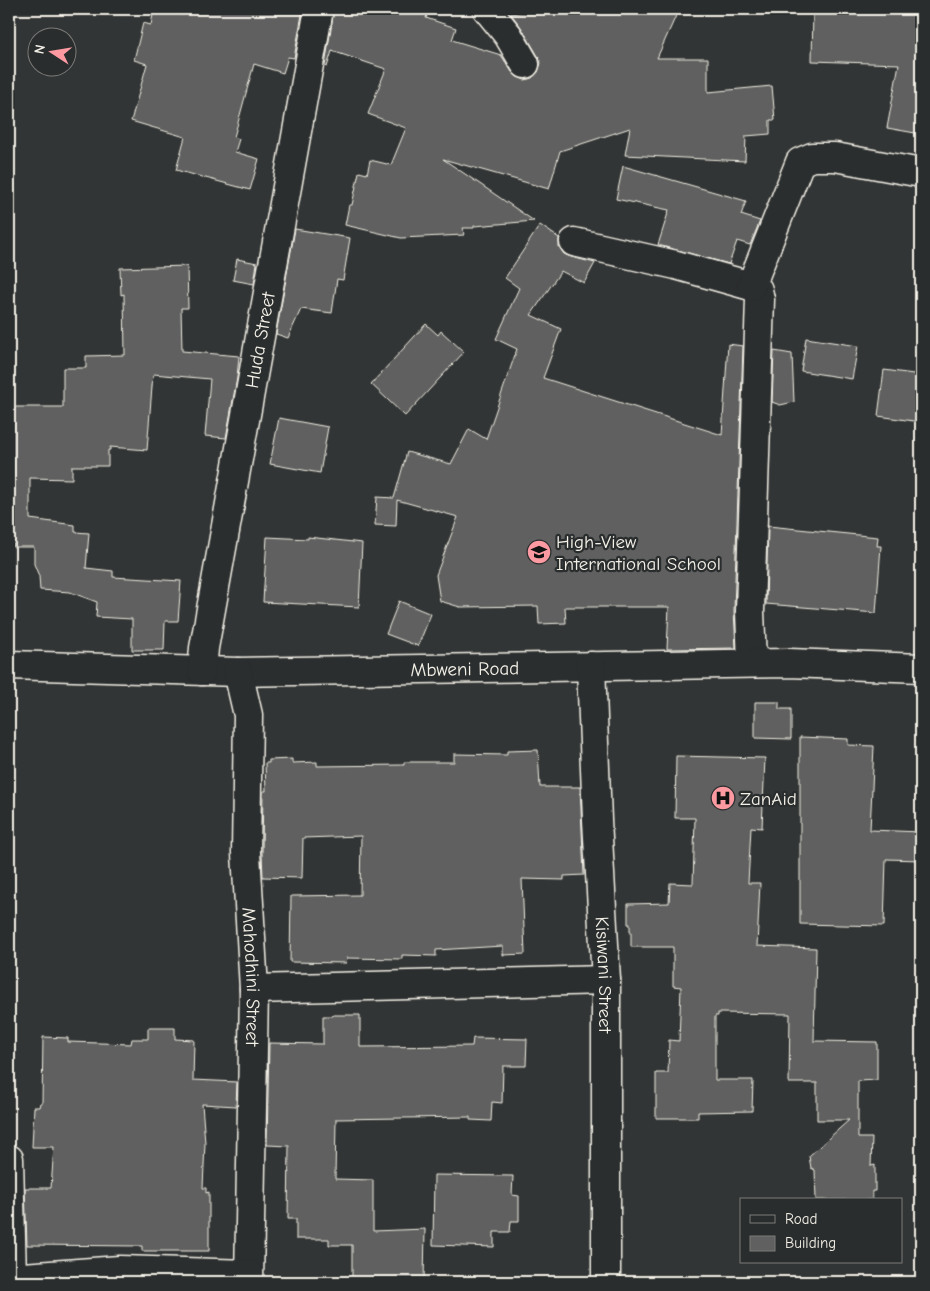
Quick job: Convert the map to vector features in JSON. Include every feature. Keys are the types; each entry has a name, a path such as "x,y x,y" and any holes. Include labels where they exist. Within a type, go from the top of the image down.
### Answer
{"street":[{"name":"Huda Street","path":"202,671 205,638 319,9"},
{"path":"487,9 508,35 525,64"},
{"path":"751,286 800,162 812,157 835,157 921,173"},
{"path":"574,242 676,265 751,286 758,290 760,299 750,611 752,663"},
{"name":"Mbweni Road","path":"9,665 238,672 789,662 921,668"},
{"name":"Kisiwani Street","path":"591,666 606,980 606,1282"},
{"name":"Mahodhini Street","path":"238,672 248,715 246,853 254,989 248,1278"},
{"path":"254,989 606,980"},
{"path":"9,1159 10,1278 120,1270 248,1278"}],"building":[{"path":"154,9 182,15 183,9 303,9 294,58 288,57 283,73 254,64 234,137 239,139 235,152 259,159 250,190 176,170 185,137 131,121 147,64 134,60 143,23 151,25"},
{"path":"334,9 429,9 426,18 456,28 452,40 501,55 512,72 517,77 525,80 532,78 538,72 541,63 521,27 511,14 536,9 679,9 657,58 708,58 708,92 772,86 775,120 770,120 770,134 746,136 745,161 625,155 630,128 560,151 549,189 443,159 534,221 463,228 464,235 401,238 345,225 349,205 352,205 359,172 367,174 370,160 391,165 406,128 368,114 386,69 332,51 327,67 325,66"},
{"path":"813,9 921,9 921,134 887,128 899,64 812,61"},
{"path":"623,166 746,201 741,215 760,221 750,245 737,241 729,264 658,245 669,210 616,199"},
{"path":"540,225 559,238 559,247 564,254 595,263 584,283 561,271 531,315 561,329 543,378 722,435 728,344 743,346 734,610 736,648 667,649 669,607 565,607 566,623 539,624 538,606 460,607 440,601 436,575 458,517 397,500 396,526 375,525 377,497 394,498 407,452 451,464 469,429 486,439 517,349 496,339 519,288 505,278"},
{"path":"295,229 350,238 343,280 337,279 332,313 301,309 288,338 276,334"},
{"path":"237,259 257,263 254,284 233,280"},
{"path":"187,266 188,308 181,308 182,351 239,356 226,438 205,436 210,379 153,374 147,450 110,447 110,450 108,450 108,466 72,466 72,479 30,478 30,519 75,525 75,532 89,533 86,568 113,571 113,577 181,581 178,621 165,621 164,650 132,650 132,619 96,617 97,602 70,592 40,590 39,576 34,564 34,547 13,547 13,544 9,544 9,407 63,407 63,368 86,368 86,356 125,355 124,294 121,295 120,268"},
{"path":"426,324 438,335 441,331 464,352 405,416 371,384"},
{"path":"806,338 858,346 852,379 801,371"},
{"path":"774,351 792,354 794,402 780,405 772,402"},
{"path":"884,370 921,375 921,422 878,416"},
{"path":"279,418 328,427 320,473 270,464"},
{"path":"768,526 878,537 877,546 881,546 876,613 766,604"},
{"path":"267,537 308,539 308,537 362,543 359,607 263,602"},
{"path":"399,601 431,614 418,646 386,634"},
{"path":"755,702 779,702 779,709 791,709 791,739 755,738"},
{"path":"800,737 848,739 848,745 874,746 870,830 921,832 921,860 886,859 884,926 800,924"},
{"path":"538,750 540,787 580,787 584,875 564,876 564,880 522,879 525,954 503,955 503,946 436,950 436,956 402,955 402,959 347,958 346,963 290,962 291,896 360,895 361,836 303,838 302,878 263,877 263,791 266,791 265,763 269,763 269,760 292,759 292,763 317,762 317,766 404,765 404,762 454,762 454,754 507,755 507,751"},
{"path":"676,756 765,758 762,828 751,827 748,883 760,883 757,946 816,948 814,1041 877,1042 877,1080 858,1081 858,1138 872,1138 871,1166 875,1165 875,1191 872,1191 872,1198 816,1198 815,1170 811,1168 809,1156 849,1120 817,1120 817,1083 789,1083 790,1014 718,1013 718,1016 715,1016 715,1080 753,1080 752,1111 698,1112 698,1118 656,1118 656,1073 668,1073 669,1040 679,1041 681,987 673,986 673,947 631,947 628,904 669,903 670,883 693,884 695,818 675,818"},
{"path":"360,1015 360,1047 472,1046 473,1038 527,1039 526,1066 503,1066 502,1103 492,1102 491,1121 470,1120 470,1117 336,1119 335,1179 373,1180 373,1231 425,1229 424,1282 352,1282 352,1245 329,1245 329,1239 296,1239 296,1219 288,1219 289,1146 267,1145 269,1043 323,1044 323,1016"},
{"path":"148,1028 175,1028 175,1039 194,1040 193,1080 237,1082 236,1106 202,1104 205,1143 203,1188 206,1188 206,1193 209,1192 209,1251 142,1251 142,1246 27,1245 25,1188 51,1188 54,1147 32,1147 34,1107 39,1107 40,1103 42,1103 43,1037 68,1038 68,1042 131,1044 132,1039 148,1039"},
{"path":"434,1175 513,1176 512,1195 519,1196 519,1221 511,1221 510,1232 494,1232 494,1247 433,1245"}],"place":[{"name":"High-View International School","path":"539,552"},
{"name":"ZanAid","path":"723,798"}]}
